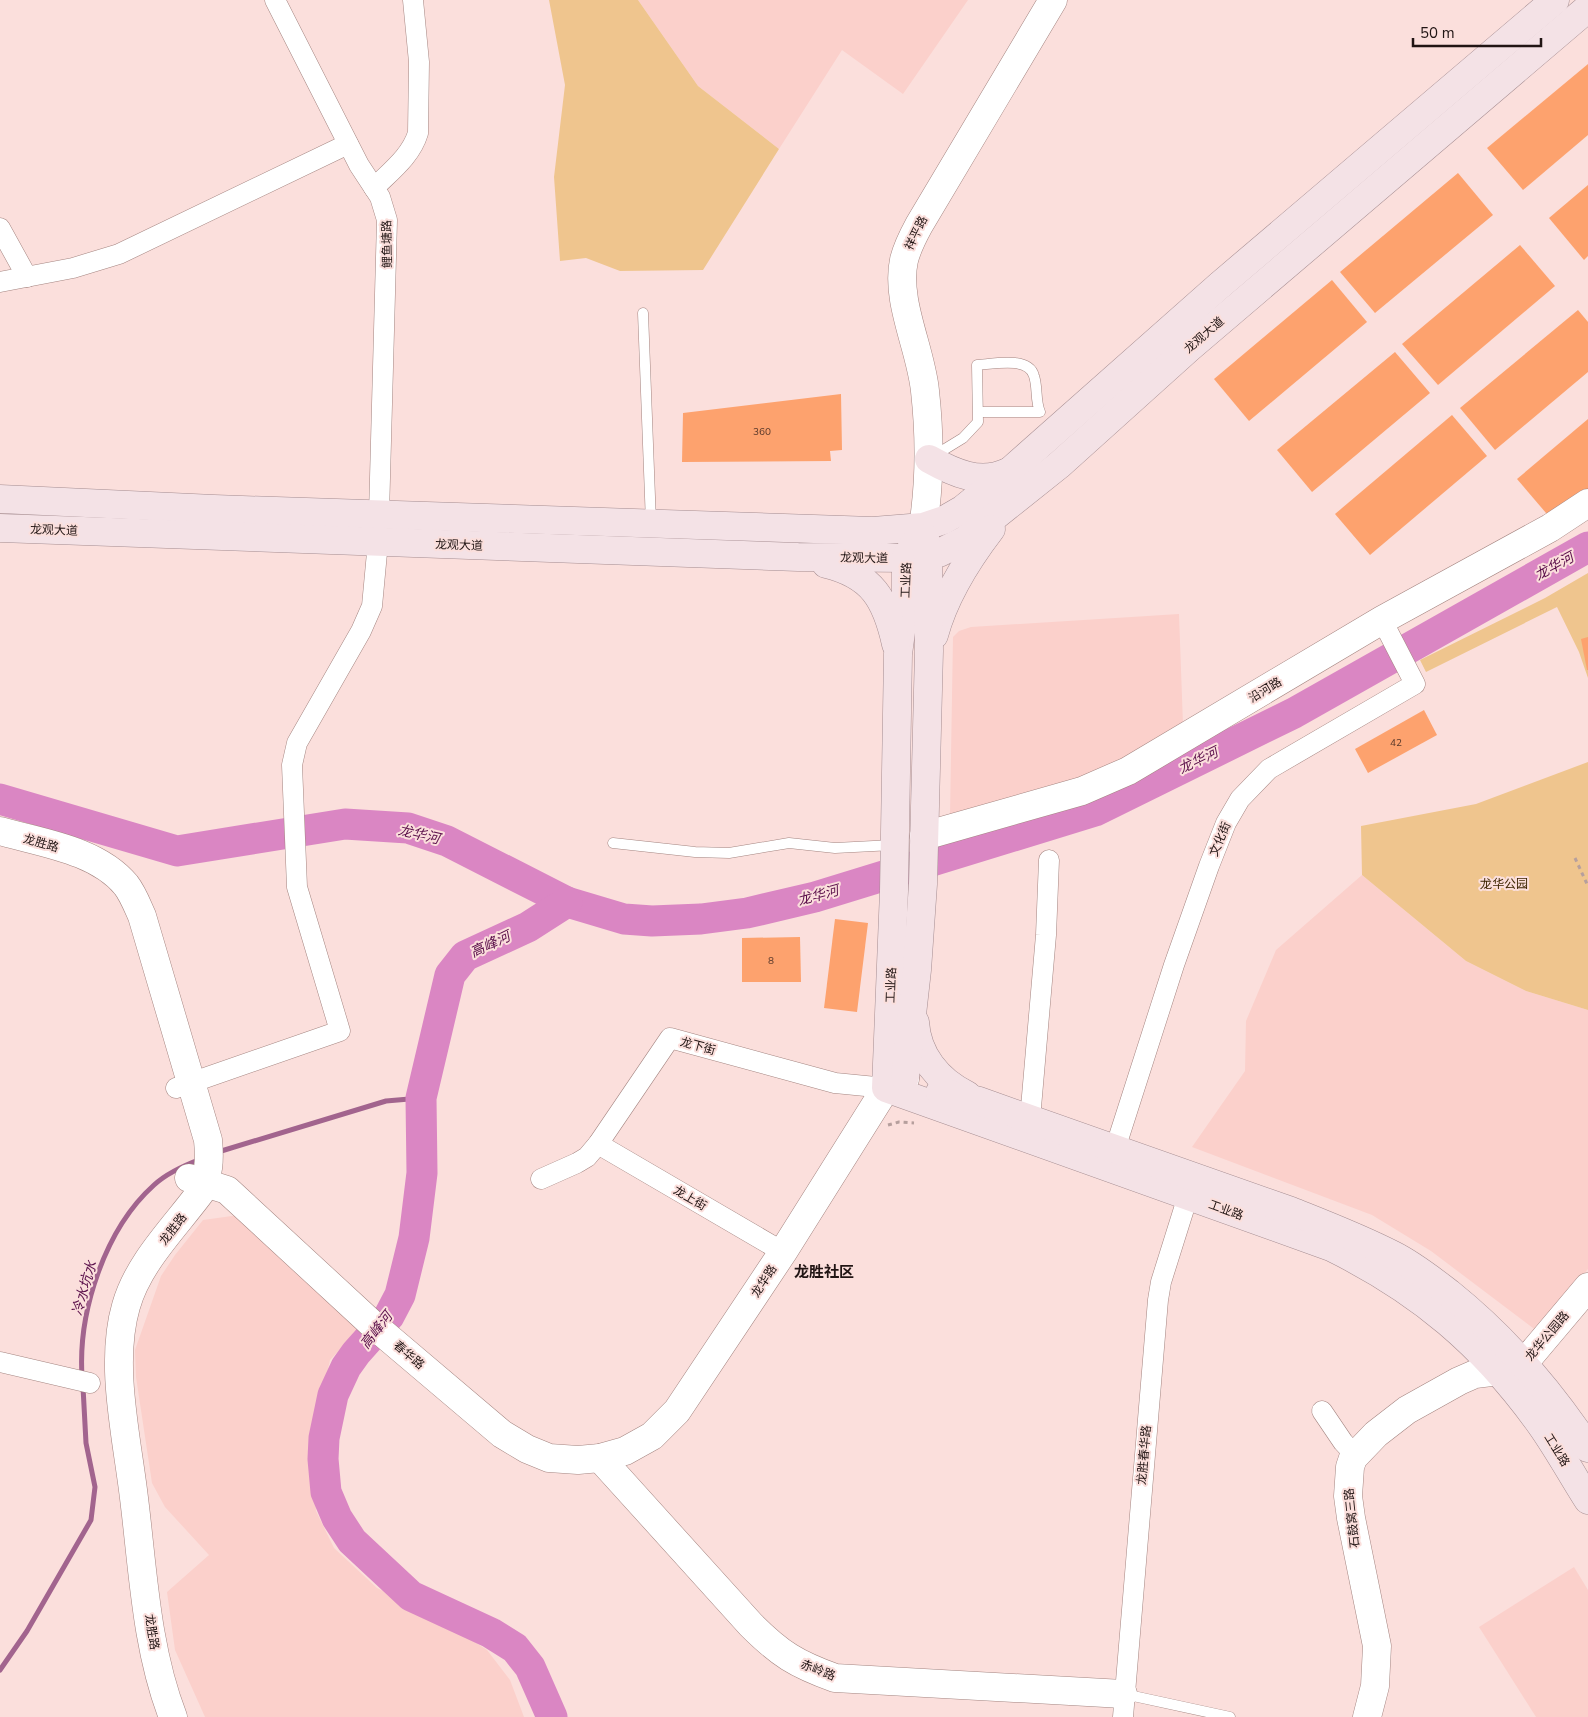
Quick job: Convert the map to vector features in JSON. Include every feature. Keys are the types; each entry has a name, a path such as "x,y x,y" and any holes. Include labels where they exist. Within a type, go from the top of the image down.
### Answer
{"main road":[{"path":"0,500 379,515 873,531 923,527 944,520 963,509 1010,471 1047,421 1220,285 1555,0"},
{"name":"龙观大道","path":"0,528 798,557 917,557 939,552 965,540 1006,510 1197,341 1588,8"},
{"path":"929,459 973,477 995,477 1010,471"},
{"path":"929,651 938,619 950,596 976,550 1006,510"},
{"name":"工业路","path":"895,1084 894,848 898,654 906,595 923,527"},
{"path":"798,557 848,570 869,584 886,611 898,654"},
{"name":"工业路","path":"895,1084 906,1052 914,1006 923,884 929,651 917,557"},
{"path":"914,1006 915,1027 919,1042 931,1068 956,1089 979,1101"},
{"name":"工业路","path":"895,1084 931,1089 979,1101 1291,1211 1341,1230 1394,1255 1434,1282 1474,1313 1524,1364 1563,1410 1588,1448"},
{"name":"工业路","path":"895,1084 1188,1196 1331,1247 1365,1264 1427,1304 1459,1331 1497,1370 1542,1426 1588,1500"}],"street":[{"name":"鲤鱼塘路","path":"275,0 348,144 385,207 388,236 379,515"},
{"path":"374,188 406,156 415,143 418,133 419,62 412,0"},
{"name":"祥平路","path":"923,527 929,459 925,390 905,304 903,289 904,261 919,225 1053,0"},
{"path":"0,282 74,268 119,254 348,144"},
{"path":"0,228 26,277"},
{"name":"沿河路","path":"924,840 1082,790 1128,771 1151,750 1386,626 1550,528 1588,503"},
{"path":"184,1086 340,1030 300,897 294,852 292,765 295,748 361,631 372,606 378,542"},
{"name":"文化街","path":"1115,1149 1180,947 1220,840 1240,799 1269,769 1414,684 1386,626"},
{"name":"龙胜路","path":"0,831 94,860 117,875 128,887 142,916 184,1086 199,1164 200,1193 144,1266 133,1285 121,1325 120,1347 122,1394 148,1615 160,1677 172,1717"},
{"name":"龙胜路","path":"0,850 90,878 102,885 112,895 127,924 184,1086"},
{"path":"1030,1119 1046,935 1049,860"},
{"name":"龙下街","path":"542,1179 587,1157 598,1144 670,1038 835,1083 895,1084"},
{"name":"龙华路","path":"600,1458 625,1451 652,1436 677,1411 895,1084"},
{"name":"龙上街","path":"598,1144 783,1252"},
{"name":"龙胜路","path":"154,1717 136,1641 106,1399 104,1348 110,1301 125,1263 199,1164"},
{"name":"春华路","path":"199,1164 371,1322 502,1434 527,1449 549,1458 578,1460 600,1458"},
{"name":"龙胜春华路","path":"1123,1705 1158,1300 1161,1282 1188,1196"},
{"name":"龙华公园路","path":"1497,1370 1516,1368 1524,1364 1588,1287"},
{"path":"0,1362 83,1381"},
{"path":"1322,1411 1343,1442 1355,1454 1376,1434 1408,1410 1465,1378 1497,1370"},
{"name":"石鼓窝三路","path":"1355,1454 1350,1467 1348,1496 1355,1546 1371,1616 1377,1660 1376,1686 1366,1717"},
{"name":"赤岭路","path":"600,1458 751,1625 776,1650 808,1668 835,1678 1123,1705"}],"lane":[{"path":"643,313 651,524"},
{"path":"929,459 951,447 974,429 978,422 977,365 1018,363 1030,368 1034,375 1036,396 1047,421"},
{"path":"979,412 1047,421"},
{"path":"613,843 695,852 729,853 789,843 835,848 894,848"},
{"path":"1123,1705 1230,1717"}],"path":[{"path":"1575,858 1588,886"}],"shaded area":[{"path":"638,0 968,0 903,94 842,50 779,149 698,86"},
{"path":"1179,614 1183,725 1091,776 950,817 953,637 959,631 971,627"},
{"path":"1362,875 1466,961 1526,991 1588,1010 1588,1269 1537,1331 1431,1251 1372,1215 1192,1147 1245,1071 1246,1021 1276,950"},
{"path":"239,1215 257,1230 358,1330 330,1360 319,1409 313,1459 316,1511 334,1548 377,1588 440,1619 487,1650 510,1680 524,1717 205,1717 175,1650 167,1592 209,1555 165,1507 152,1483 136,1377 135,1350 161,1276 175,1255 203,1220"},
{"path":"1574,1567 1588,1590 1588,1717 1536,1717 1479,1627"}],"green space":[{"path":"549,0 638,0 698,86 779,149 703,270 620,271 586,258 560,261 554,177 565,85"},
{"path":"1588,573 1588,678 1579,652 1557,607 1426,672 1420,660 1545,598"},
{"name":"龙华公园","path":"1588,762 1588,1010 1526,991 1466,961 1362,875 1361,826 1476,804"}],"building":[{"path":"1588,64 1588,135 1523,190 1487,148"},
{"path":"1458,173 1493,215 1375,313 1340,272"},
{"path":"1588,185 1588,256 1584,260 1549,218"},
{"path":"1520,245 1555,286 1438,385 1402,344"},
{"path":"1332,280 1367,322 1249,421 1214,379"},
{"path":"1578,310 1588,322 1588,372 1495,450 1460,408"},
{"path":"1395,352 1430,393 1312,492 1277,450"},
{"path":"841,394 842,450 830,451 831,461 682,462 683,413"},
{"path":"1452,415 1487,456 1370,555 1335,514"},
{"path":"1588,419 1588,490 1552,520 1517,479"},
{"path":"1588,637 1588,670 1587,670 1581,639"},
{"path":"1424,710 1437,735 1368,773 1355,749"},
{"path":"835,919 868,923 857,1012 824,1008"},
{"path":"800,937 801,982 742,982 742,938"}],"waterway":[{"name":"龙华河","path":"0,799 177,851 345,824 408,828 447,841 567,902 624,919 652,921 701,919 747,913 815,897 1095,811 1294,713 1588,547"},
{"name":"高峰河","path":"552,1717 530,1667 515,1648 491,1633 411,1596 352,1541 337,1518 326,1492 323,1459 324,1438 333,1395 346,1367 389,1316 400,1295 414,1238 422,1173 421,1098 450,975 465,956 528,927 567,902"},
{"name":"冷水坑水","path":"218,1152 386,1101 421,1098"},
{"name":"冷水坑水","path":"82,1376 82,1351 90,1299 98,1273 122,1224 137,1203 154,1185 176,1170 201,1159"},
{"name":"冷水坑水","path":"0,1670 27,1631 91,1520 95,1487 86,1443 83,1387"}],"district":[{"name":"龙胜社区","path":"824,1272"}]}
